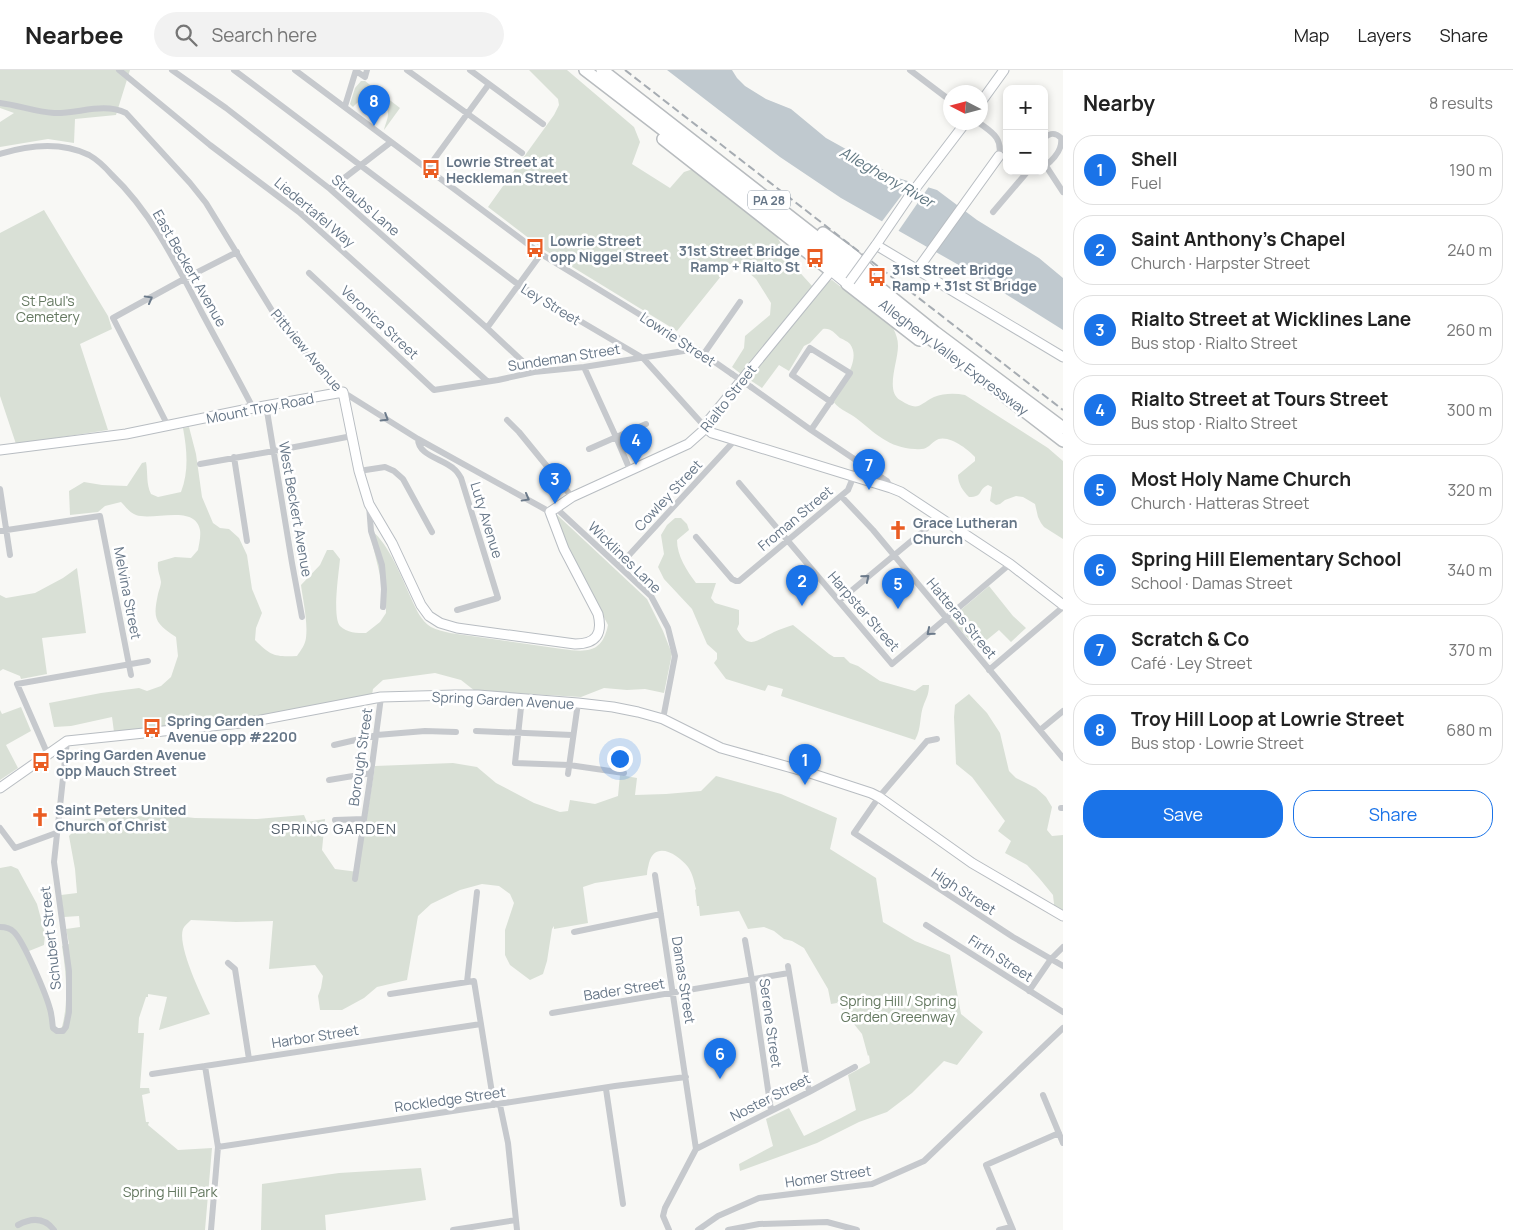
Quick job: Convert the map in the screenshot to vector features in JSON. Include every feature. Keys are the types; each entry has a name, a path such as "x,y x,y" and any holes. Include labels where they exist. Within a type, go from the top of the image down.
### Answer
{"highway":[{"path":"577,70 830,271"},
{"name":"Allegheny Valley Expressway","path":"585,70 1063,440"},
{"name":"Allegheny Valley Expressway","path":"602,70 935,332 1063,428"},
{"path":"609,70 853,255 877,277 996,369 1046,415"},
{"path":"849,283 969,376 1049,429"}],"street":[{"name":"Liedertafel Way","path":"119,70 210,145 299,212 487,381"},
{"name":"Straubs Lane","path":"172,70 226,108 330,189 534,372"},
{"name":"Ley Street","path":"234,70 519,285 643,358 712,433 891,488"},
{"name":"Lowrie Street","path":"295,70 541,254 696,349 887,481 891,488 901,492 1010,564 1063,606"},
{"path":"345,106 356,70 365,77 367,70"},
{"path":"407,70 522,153"},
{"path":"470,70 543,124"},
{"path":"910,70 943,96"},
{"path":"988,91 1004,70"},
{"path":"426,169 489,84"},
{"name":"Pittview Avenue","path":"0,103 48,112 109,108 119,110 126,113 190,183 206,203 282,324 328,380 343,392 359,471 368,504 392,543 421,605 429,616 440,623 457,628 575,644 588,643 593,640 599,632 600,622 598,614 564,549 553,510"},
{"path":"830,271 849,283 908,198 960,130"},
{"path":"917,270 1003,152 996,136 988,130"},
{"path":"1048,136 1058,135 1062,141 1060,150 1048,164"},
{"path":"330,189 391,142"},
{"name":"East Beckert Avenue","path":"0,154 25,148 58,146 73,149 95,160 121,183 150,220 253,408"},
{"path":"1048,171 1063,192"},
{"path":"993,212 1025,175"},
{"path":"876,245 1063,357"},
{"path":"168,426 113,318 237,252"},
{"path":"487,328 541,254"},
{"name":"Rialto Street","path":"553,510 572,498 688,444 706,428 709,420 830,271"},
{"name":"Veronica Street","path":"309,273 434,390"},
{"path":"703,355 740,302"},
{"path":"811,430 831,402 850,373 810,348 792,375 831,402"},
{"name":"Sundeman Street","path":"434,390 534,372 584,367 696,349"},
{"path":"584,367 630,470"},
{"path":"343,392 418,439 553,510"},
{"name":"Mount Troy Road","path":"0,450 126,434 266,405 343,392"},
{"name":"West Beckert Avenue","path":"266,405 302,618"},
{"path":"507,420 519,432 572,498"},
{"path":"589,449 646,424"},
{"path":"200,464 352,436"},
{"name":"Luty Avenue","path":"418,439 418,444 423,450 454,468 461,478 498,598 457,610"},
{"name":"Cowley Street","path":"619,566 735,440"},
{"path":"234,457 247,541"},
{"name":"Froman Street","path":"696,537 736,582 739,581 841,496 850,486 859,463"},
{"path":"359,471 385,467 403,479 432,532"},
{"name":"Harpster Street","path":"739,483 892,664 946,619"},
{"path":"0,489 3,530 10,555"},
{"name":"Hatteras Street","path":"841,496 894,556 1063,758"},
{"path":"368,504 372,530 382,565 383,607"},
{"name":"Wicklines Lane","path":"553,510 651,596 668,628 675,656 663,719"},
{"name":"Melvina Street","path":"3,530 100,516 131,676"},
{"path":"839,601 939,518"},
{"path":"946,619 1010,564"},
{"path":"989,670 1063,606"},
{"path":"48,755 17,684 148,661"},
{"name":"Spring Garden Avenue","path":"67,741 250,722 381,697 455,695 522,698 613,707 663,719 721,748 810,772 879,796 972,863 1063,916"},
{"name":"Borough Street","path":"355,879 381,697"},
{"path":"522,698 515,763 569,765 624,773"},
{"path":"568,774 578,703"},
{"path":"1040,730 1063,711"},
{"path":"476,730 572,735"},
{"path":"334,745 377,735 425,731 456,732"},
{"path":"879,796 927,741 937,739"},
{"path":"0,788 67,741"},
{"name":"Schubert Street","path":"0,927 9,928 19,938 45,994 50,1008 53,1028 57,1031 63,1031 66,1027 69,1012 70,971 54,862 67,741"},
{"path":"329,780 371,773"},
{"name":"High Street","path":"879,796 854,833 1013,937 1063,966"},
{"path":"335,820 364,819"},
{"path":"0,828 15,848 56,833"},
{"name":"Damas Street","path":"655,875 696,1149"},
{"path":"467,982 477,892"},
{"path":"574,932 661,914"},
{"name":"Firth Street","path":"926,925 1063,1012"},
{"name":"Serene Street","path":"745,940 771,1110"},
{"path":"1029,991 1051,959 1063,947"},
{"path":"228,963 235,969 249,1059"},
{"name":"Bader Street","path":"552,1013 752,980 789,969 809,1092"},
{"path":"390,994 474,981 497,1105 508,1143 517,1230"},
{"name":"Harbor Street","path":"152,1074 481,1024"},
{"name":"Homer Street","path":"698,1230 718,1216 759,1198 872,1184 924,1162 1063,1028"},
{"path":"205,1066 218,1147 211,1230"},
{"name":"Noster Street","path":"696,1149 854,1067"},
{"name":"Rockledge Street","path":"218,1147 606,1089 614,1086 686,1077"},
{"path":"606,1089 623,1204"},
{"path":"1043,1095 1063,1143"},
{"path":"999,1230 1012,1228 986,1165 1059,1133"},
{"path":"668,1230 663,1216 665,1208 696,1149"},
{"path":"18,1225 27,1221 39,1220 48,1224 54,1230"},
{"path":"453,1230 516,1220"},
{"path":"728,1230 759,1224 827,1222 857,1230"}],"green space":[{"path":"0,70 130,70 116,115 75,119 74,143 48,139 0,147 0,122 14,113 0,108"},
{"path":"529,70 567,70 634,127 640,142 632,164 670,188 684,172 693,169 776,235 794,266 813,287 741,374 732,367 744,348 745,336 770,315 771,303 756,279 734,260 677,331 543,249 488,207 554,115 559,105 558,99"},
{"path":"361,81 365,81 400,108 384,130 388,116 386,105 383,101 371,96 361,100 353,107 350,104 355,88"},
{"name":"St Paul's Cemetery","path":"44,210 108,316 112,329 80,344 108,430 16,444 0,396 0,233"},
{"path":"832,280 893,328 898,346 893,376 893,390 900,400 911,406 918,406 934,397 942,395 965,395 1048,448 1063,461 1063,539 1044,527 1038,517 1035,504 1023,497 1016,496 996,505 990,501 992,487 988,485 982,489 979,495 969,497 961,487 958,475 975,461 975,457 951,440 940,439 922,449 897,446 883,439 836,405 832,399 849,373 854,358 850,344 830,330 823,329 810,343 804,346 789,371 779,365 762,388 747,378 829,281"},
{"path":"189,427 196,454 202,497 213,523 220,528 229,529 239,538 247,555 252,589 262,613 256,628 255,640 270,652 278,656 297,656 303,647 306,638 306,625 301,585 320,565 327,550 333,550 340,559 336,613 340,626 356,633 366,633 380,622 386,613 386,600 372,542 372,531 384,544 419,614 431,627 450,633 562,649 578,651 592,649 602,641 608,625 567,546 554,512 647,599 672,654 664,693 645,689 604,688 581,697 475,691 461,680 435,673 383,680 373,689 372,695 237,720 114,732 112,717 71,726 54,727 49,703 139,688 147,691 161,686 171,677 178,656 176,637 163,628 157,619 156,602 161,582 158,562 175,557 191,558 198,550 200,540 200,530 197,522 182,515 136,515 121,502 105,506 98,512 70,515 69,491 84,482 127,486 142,463 146,462 151,494 158,497 181,492 184,484 186,460 183,428"},
{"path":"675,518 681,518 687,524 689,530 677,540 677,546 686,568 696,583 716,583 711,598 715,603 739,610 737,629 745,640 754,642 793,625 829,654 834,657 844,657 850,663 858,666 880,681 915,691 923,685 929,685 928,695 922,708 919,731 915,740 781,696 783,689 768,685 765,691 726,679 714,663 717,659 717,653 707,644 692,609 664,579 658,567 664,554 661,535 667,525"},
{"path":"77,568 86,633 42,638 47,674 21,679 20,676 3,669 0,671 0,595 6,598 35,593"},
{"path":"989,586 1013,616 1026,628 1011,642 999,630 977,648 950,619"},
{"path":"969,694 987,713 1000,733 1009,771 1016,778 1036,788 1046,797 1052,807 1047,830 1052,836 1063,835 1063,916 1054,911 1053,895 1039,878 1027,865 1005,853 1011,841 998,831 1005,821 972,777 956,764 955,705"},
{"path":"21,707 31,731 6,745 18,768 0,780 0,710 2,714"},
{"path":"453,763 477,767 496,783 534,803 560,812 568,811 570,800 595,804 618,796 620,775 637,778 635,795 701,791 716,776 781,794 837,818 830,849 876,878 883,922 915,941 950,955 961,1014 983,1032 957,1065 944,1061 912,1093 887,1112 859,1122 817,1143 740,1171 739,1164 773,1146 766,1119 789,1108 804,1136 856,1110 848,1075 870,1063 869,1055 862,1034 837,1003 831,1004 828,989 804,948 764,927 748,929 739,911 700,916 691,872 684,862 673,854 661,851 656,852 649,863 647,875 595,883 583,887 588,923 554,929 554,926 543,974 530,980 510,965 505,955 505,930 514,903 510,894 499,886 482,884 460,890 431,904 418,916 407,980 377,987 364,998 342,1010 320,1010 318,996 323,976 315,965 269,969 273,921 191,920 183,929 184,947 191,971 210,1014 159,1030 167,997 148,994 139,1018 138,1033 144,1033 140,1088 149,1088 150,1093 142,1095 146,1122 149,1122 148,1125 178,1150 212,1148 205,1230 0,1230 0,868 11,866 18,869 37,904 45,934 44,945 29,951 55,1026 58,1029 62,1027 66,997 66,976 62,946 69,944 66,929 80,927 79,916 64,917 61,895 77,893 69,836 85,819 165,815 195,818 257,819 304,815 307,822 325,819 322,850 335,869 358,872 375,766"},
{"path":"421,1168 426,1200 325,1215 326,1230 261,1230 262,1184 339,1173"}],"water":[{"name":"Allegheny River","path":"667,70 732,70 745,86 766,99 791,109 826,138 898,178 937,190 977,220 1039,258 1063,278 1063,330 964,268 841,198 780,157"}],"pier":[{"path":"913,180 930,185 897,233 880,224"}],"railway":[{"path":"625,70 1063,410"}],"place":[{"name":"Troy Hill Loop at Lowrie Street","path":"374,126"},
{"name":"Lowrie Street at Heckleman Street","path":"431,169"},
{"name":"Lowrie Street opp Niggel Street","path":"535,248"},
{"name":"31st Street Bridge Ramp + Rialto St","path":"815,258"},
{"name":"31st Street Bridge Ramp + 31st St Bridge","path":"877,277"},
{"name":"Rialto Street at Tours Street","path":"636,465"},
{"name":"Scratch & Co","path":"869,490"},
{"name":"Rialto Street at Wicklines Lane","path":"555,504"},
{"name":"Grace Lutheran Church","path":"898,530"},
{"name":"Saint Anthony's Chapel","path":"802,606"},
{"name":"Most Holy Name Church","path":"898,609"},
{"name":"Spring Garden Avenue opp #2200","path":"152,728"},
{"name":"Spring Garden Avenue opp Mauch Street","path":"41,762"},
{"name":"Shell","path":"805,785"},
{"name":"Saint Peters United Church of Christ","path":"40,817"},
{"name":"Spring Hill Elementary School","path":"720,1079"}],"district":[{"name":"SPRING GARDEN","path":"334,828"}],"park label":[{"name":"Spring Hill / Spring Garden Greenway","path":"898,1008"},
{"name":"Spring Hill Park","path":"170,1191"}]}
